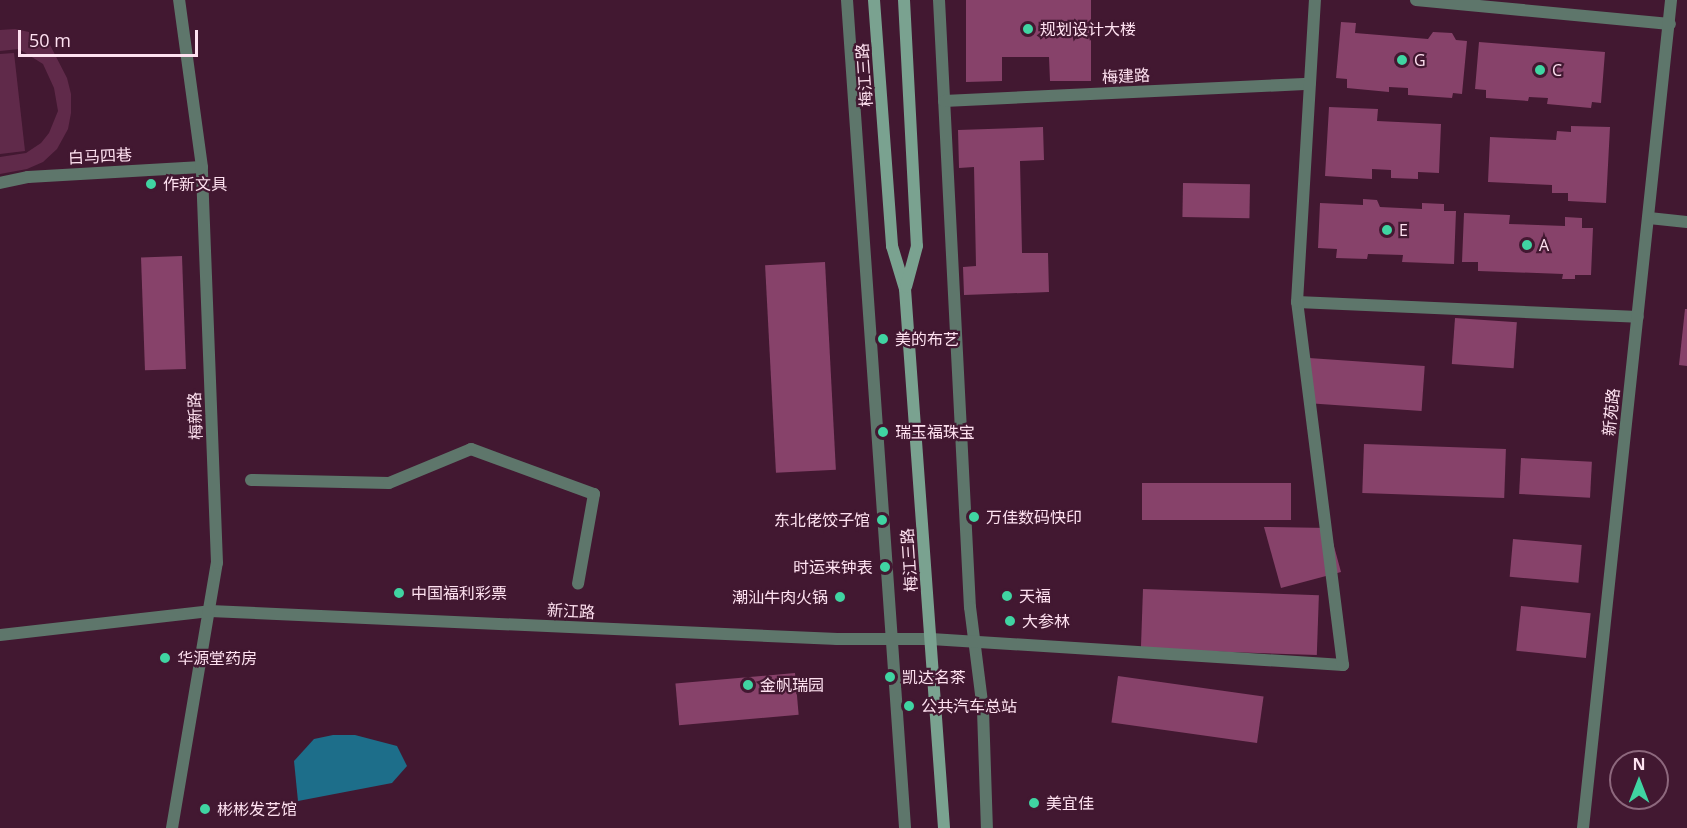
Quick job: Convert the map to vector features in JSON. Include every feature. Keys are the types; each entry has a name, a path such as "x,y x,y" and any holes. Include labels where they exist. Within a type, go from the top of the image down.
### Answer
{"main road":[{"name":"梅江三路","path":"874,0 892,246 905,289 944,828"},
{"name":"梅江三路","path":"904,0 917,246 905,289"}],"street":[{"name":"梅新路","path":"172,828 217,563 202,167 179,0"},
{"path":"847,0 904,828"},
{"path":"939,0 970,607 983,710 987,828"},
{"path":"1315,0 1297,302 1638,317"},
{"path":"1416,0 1670,24"},
{"name":"新苑路","path":"1583,828 1671,0"},
{"name":"梅建路","path":"944,101 1310,84"},
{"name":"白马四巷","path":"0,183 28,177 202,167"},
{"path":"1649,218 1687,222"},
{"name":"新江路","path":"0,635 210,611 826,639 931,639 1342,665 1297,302"},
{"path":"251,480 389,483 471,449 594,495 578,585"}],"shaded area":[{"path":"15,29 29,32 50,45 67,78 71,94 71,113 68,129 57,149 43,162 27,169 0,174 0,157 26,153 41,143 49,133 58,111 54,88 43,64 19,49 0,51 0,30"},
{"path":"14,53 25,151 0,154 0,54"}],"water":[{"path":"333,735 355,735 397,746 407,766 392,783 298,801 294,761 314,739"}],"building":[{"name":"规划设计大楼","path":"966,0 1091,0 1091,81 1050,81 1049,57 1002,57 1002,81 966,82"},
{"name":"G","path":"1341,22 1356,23 1355,33 1428,39 1433,32 1452,33 1456,40 1467,41 1462,94 1453,93 1452,98 1408,95 1408,88 1389,87 1389,92 1347,88 1347,79 1336,78"},
{"name":"C","path":"1479,42 1605,52 1601,103 1592,102 1591,108 1547,104 1548,98 1529,97 1528,101 1486,98 1486,90 1475,89"},
{"path":"1329,107 1378,109 1377,121 1441,124 1439,173 1418,172 1418,179 1391,178 1391,170 1372,169 1372,179 1325,176"},
{"path":"1571,126 1610,127 1606,203 1568,201 1568,193 1552,193 1552,185 1488,182 1490,137 1556,140 1557,131 1571,132"},
{"path":"1043,127 1044,160 1020,161 1022,253 1048,253 1049,292 964,295 963,267 976,266 974,167 959,168 958,130"},
{"path":"1183,183 1250,184 1249,218 1182,217"},
{"name":"E","path":"1363,199 1377,200 1380,207 1422,209 1422,203 1444,204 1444,211 1456,211 1454,264 1402,262 1403,255 1368,254 1367,259 1336,258 1337,249 1318,248 1320,203 1363,205"},
{"name":"A","path":"1464,213 1510,215 1509,224 1565,226 1565,217 1582,218 1582,228 1593,228 1591,275 1575,275 1575,279 1562,279 1563,274 1478,271 1478,262 1462,262"},
{"path":"182,256 186,369 145,370 141,257"},
{"path":"825,262 836,470 776,473 765,265"},
{"path":"1685,309 1687,309 1687,366 1679,365"},
{"path":"1455,318 1517,322 1514,368 1452,364"},
{"path":"1309,358 1425,366 1422,411 1306,403"},
{"path":"1364,444 1506,449 1504,498 1362,493"},
{"path":"1521,458 1592,462 1590,498 1519,494"},
{"path":"1142,483 1291,483 1291,520 1142,520"},
{"path":"1264,527 1329,528 1341,572 1281,588"},
{"path":"1513,539 1582,545 1578,583 1510,577"},
{"path":"1143,589 1319,595 1317,655 1141,649"},
{"path":"1521,606 1591,613 1586,658 1516,651"},
{"path":"795,673 799,715 679,725 675,683"},
{"path":"1118,676 1264,696 1257,743 1111,723"}],"place":[{"name":"规划设计大楼","path":"1028,29"},
{"name":"G","path":"1402,60"},
{"name":"C","path":"1540,70"},
{"name":"作新文具","path":"151,184"},
{"name":"E","path":"1387,230"},
{"name":"A","path":"1527,245"},
{"name":"美的布艺","path":"883,339"},
{"name":"瑞玉福珠宝","path":"883,432"},
{"name":"万佳数码快印","path":"974,517"},
{"name":"东北佬饺子馆","path":"882,520"},
{"name":"时运来钟表","path":"885,567"},
{"name":"中国福利彩票","path":"399,593"},
{"name":"天福","path":"1007,596"},
{"name":"潮汕牛肉火锅","path":"840,597"},
{"name":"大参林","path":"1010,621"},
{"name":"华源堂药房","path":"165,658"},
{"name":"凯达名茶","path":"890,677"},
{"name":"金帆瑞园","path":"748,685"},
{"name":"公共汽车总站","path":"909,706"},
{"name":"美宜佳","path":"1034,803"},
{"name":"彬彬发艺馆","path":"205,809"}]}
